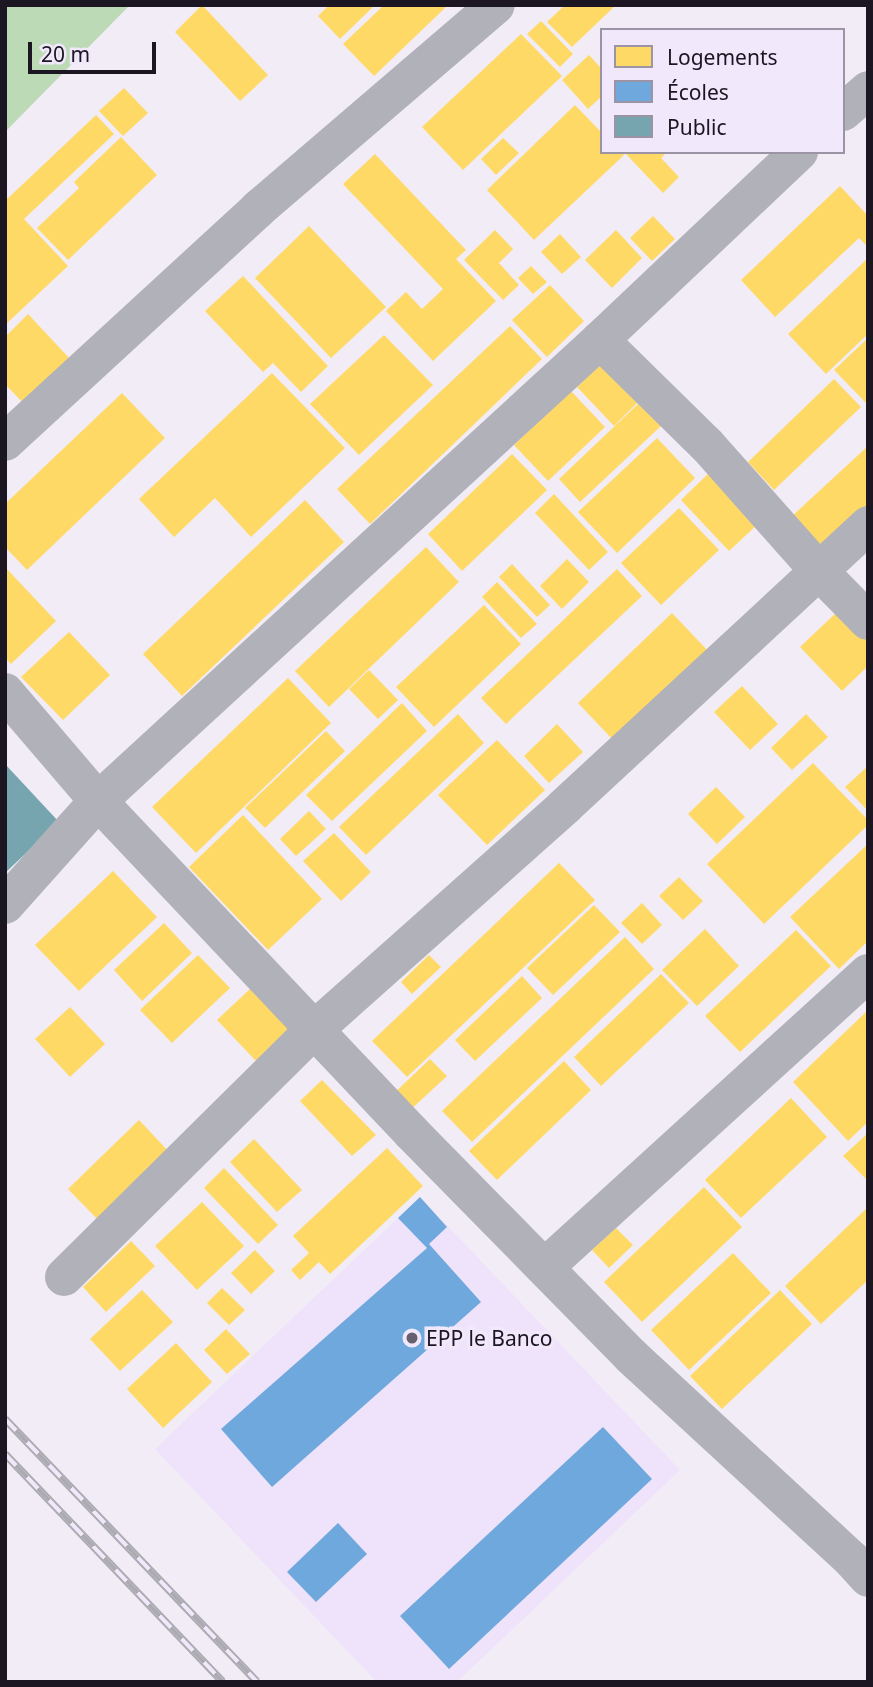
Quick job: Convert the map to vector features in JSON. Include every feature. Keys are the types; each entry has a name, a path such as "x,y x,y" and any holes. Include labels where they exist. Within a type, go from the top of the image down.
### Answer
{"street":[{"path":"5,442 258,209 496,5"},
{"path":"845,110 868,90"},
{"path":"5,905 98,801 600,340 797,154"},
{"path":"600,340 707,445 819,571 868,621"},
{"path":"64,1277 314,1030 564,807 868,526"},
{"path":"5,692 98,801 314,1030 631,1356 860,1569"},
{"path":"545,1267 868,973"}],"shaded area":[{"name":"EPP le Banco","path":"420,1197 680,1470 457,1682 377,1682 155,1449"}],"green space":[{"path":"5,5 130,5 5,132"}],"building: Logements":[{"path":"202,5 268,75 240,101 175,32"},
{"path":"329,5 375,5 340,39 318,16"},
{"path":"384,5 446,7 374,76 343,44"},
{"path":"565,5 616,5 572,47 547,22"},
{"path":"541,21 573,54 560,67 527,34"},
{"path":"521,34 562,76 463,170 422,127"},
{"path":"589,55 600,67 600,98 588,109 562,80"},
{"path":"124,88 148,113 123,136 99,111"},
{"path":"575,105 600,131 600,154 624,155 534,240 487,190"},
{"path":"96,115 114,134 24,219 68,266 5,325 5,201"},
{"path":"121,137 157,175 68,260 37,228 79,188 74,182"},
{"path":"503,138 519,153 496,175 481,159"},
{"path":"375,154 466,250 456,259 496,301 433,361 386,311 406,292 422,309 443,289 343,184"},
{"path":"626,154 665,154 661,158 679,177 663,193"},
{"path":"840,186 868,216 868,247 859,238 775,317 741,280"},
{"path":"653,216 675,239 652,261 630,238"},
{"path":"309,226 386,307 331,358 255,278"},
{"path":"495,230 513,249 499,263 519,285 503,300 464,260"},
{"path":"616,230 642,258 612,288 585,260"},
{"path":"560,234 581,257 562,274 541,252"},
{"path":"868,258 868,334 826,374 788,334"},
{"path":"531,266 547,282 533,294 518,278"},
{"path":"243,276 328,366 301,392 273,363 263,372 205,311"},
{"path":"550,285 584,321 547,357 512,320"},
{"path":"28,314 71,360 24,404 5,384 5,337"},
{"path":"510,326 542,359 370,524 337,489"},
{"path":"384,335 433,385 359,455 310,404"},
{"path":"868,338 868,405 834,370"},
{"path":"600,365 637,403 614,426 577,387"},
{"path":"272,373 345,448 251,537 215,498 174,537 139,499"},
{"path":"834,379 861,407 774,490 748,462"},
{"path":"571,391 605,427 548,481 514,445"},
{"path":"122,393 165,438 27,570 5,547 5,504"},
{"path":"639,403 661,426 580,502 559,479"},
{"path":"657,438 695,478 617,553 578,512"},
{"path":"868,446 868,509 823,551 791,517"},
{"path":"512,454 547,490 462,571 428,534"},
{"path":"710,472 759,523 729,551 681,500"},
{"path":"554,494 608,552 589,570 535,513"},
{"path":"305,500 344,542 182,696 143,654"},
{"path":"679,508 719,550 661,605 621,563"},
{"path":"426,547 459,582 329,707 295,671"},
{"path":"567,559 589,582 562,609 540,586"},
{"path":"512,564 550,605 537,617 499,577"},
{"path":"5,567 56,621 11,664 5,658"},
{"path":"617,569 642,596 506,724 481,698"},
{"path":"497,582 537,624 521,638 482,597"},
{"path":"484,605 521,644 434,727 396,687"},
{"path":"839,610 868,641 868,666 842,691 800,647"},
{"path":"672,613 710,653 615,742 578,703"},
{"path":"69,632 110,675 63,720 21,677"},
{"path":"369,670 398,700 378,719 349,689"},
{"path":"288,678 331,723 196,853 152,807"},
{"path":"742,686 778,724 750,750 714,712"},
{"path":"402,703 427,731 332,821 306,795"},
{"path":"458,714 484,743 366,855 339,827"},
{"path":"806,714 828,737 792,770 771,748"},
{"path":"557,724 583,752 549,783 524,756"},
{"path":"326,731 345,751 265,828 245,808"},
{"path":"497,740 545,790 487,845 438,795"},
{"path":"813,763 868,820 868,825 764,924 707,864"},
{"path":"868,766 868,811 845,787"},
{"path":"716,787 745,817 717,844 688,814"},
{"path":"309,811 326,829 296,856 280,839"},
{"path":"243,815 322,899 268,950 189,867"},
{"path":"334,833 371,872 341,901 303,861"},
{"path":"868,844 868,941 839,969 790,917"},
{"path":"559,863 595,900 407,1077 372,1041"},
{"path":"113,871 157,917 79,991 35,945"},
{"path":"679,877 703,901 683,920 659,896"},
{"path":"642,903 662,925 642,944 621,923"},
{"path":"594,905 620,932 553,995 527,968"},
{"path":"164,923 192,953 142,1001 114,970"},
{"path":"705,929 739,966 697,1006 662,970"},
{"path":"796,930 831,966 740,1052 705,1016"},
{"path":"625,937 654,969 472,1142 442,1111"},
{"path":"198,955 230,988 172,1043 140,1010"},
{"path":"429,955 441,967 412,994 401,982"},
{"path":"661,974 689,1003 601,1086 574,1057"},
{"path":"522,976 542,998 475,1061 455,1040"},
{"path":"251,988 290,1029 256,1061 217,1020"},
{"path":"70,1007 105,1044 70,1077 35,1039"},
{"path":"868,1010 868,1122 848,1141 793,1082"},
{"path":"430,1059 447,1076 407,1113 391,1096"},
{"path":"564,1061 591,1090 497,1180 469,1151"},
{"path":"322,1080 376,1135 352,1156 300,1101"},
{"path":"791,1098 827,1137 741,1218 705,1180"},
{"path":"139,1120 172,1155 100,1222 68,1189"},
{"path":"868,1133 868,1181 843,1156"},
{"path":"254,1139 302,1190 277,1212 230,1162"},
{"path":"387,1148 423,1186 330,1274 319,1262 300,1280 291,1270 309,1253 293,1236"},
{"path":"224,1168 278,1225 258,1244 204,1188"},
{"path":"704,1187 742,1227 642,1322 604,1282"},
{"path":"202,1202 244,1246 197,1290 155,1246"},
{"path":"868,1207 868,1280 821,1324 785,1286"},
{"path":"616,1228 633,1245 609,1268 592,1250"},
{"path":"131,1241 155,1266 106,1312 83,1287"},
{"path":"255,1250 275,1271 251,1294 231,1273"},
{"path":"733,1253 771,1293 689,1370 651,1330"},
{"path":"222,1288 245,1310 229,1325 207,1303"},
{"path":"142,1290 173,1322 120,1371 90,1339"},
{"path":"780,1290 812,1324 722,1409 690,1376"},
{"path":"226,1329 250,1354 227,1374 204,1350"},
{"path":"176,1343 212,1382 163,1428 127,1389"}],"building: Écoles":[{"path":"420,1197 447,1227 429,1244 481,1302 272,1487 221,1429 427,1248 398,1218"},
{"path":"603,1427 652,1479 449,1669 400,1616"},
{"path":"338,1523 367,1554 316,1602 287,1572"}],"building: Public":[{"path":"5,764 59,822 5,873"}],"railway":[{"path":"5,1419 257,1682"},
{"path":"5,1454 223,1682"}],"place":[{"name":"EPP le Banco","path":"412,1338"}]}
